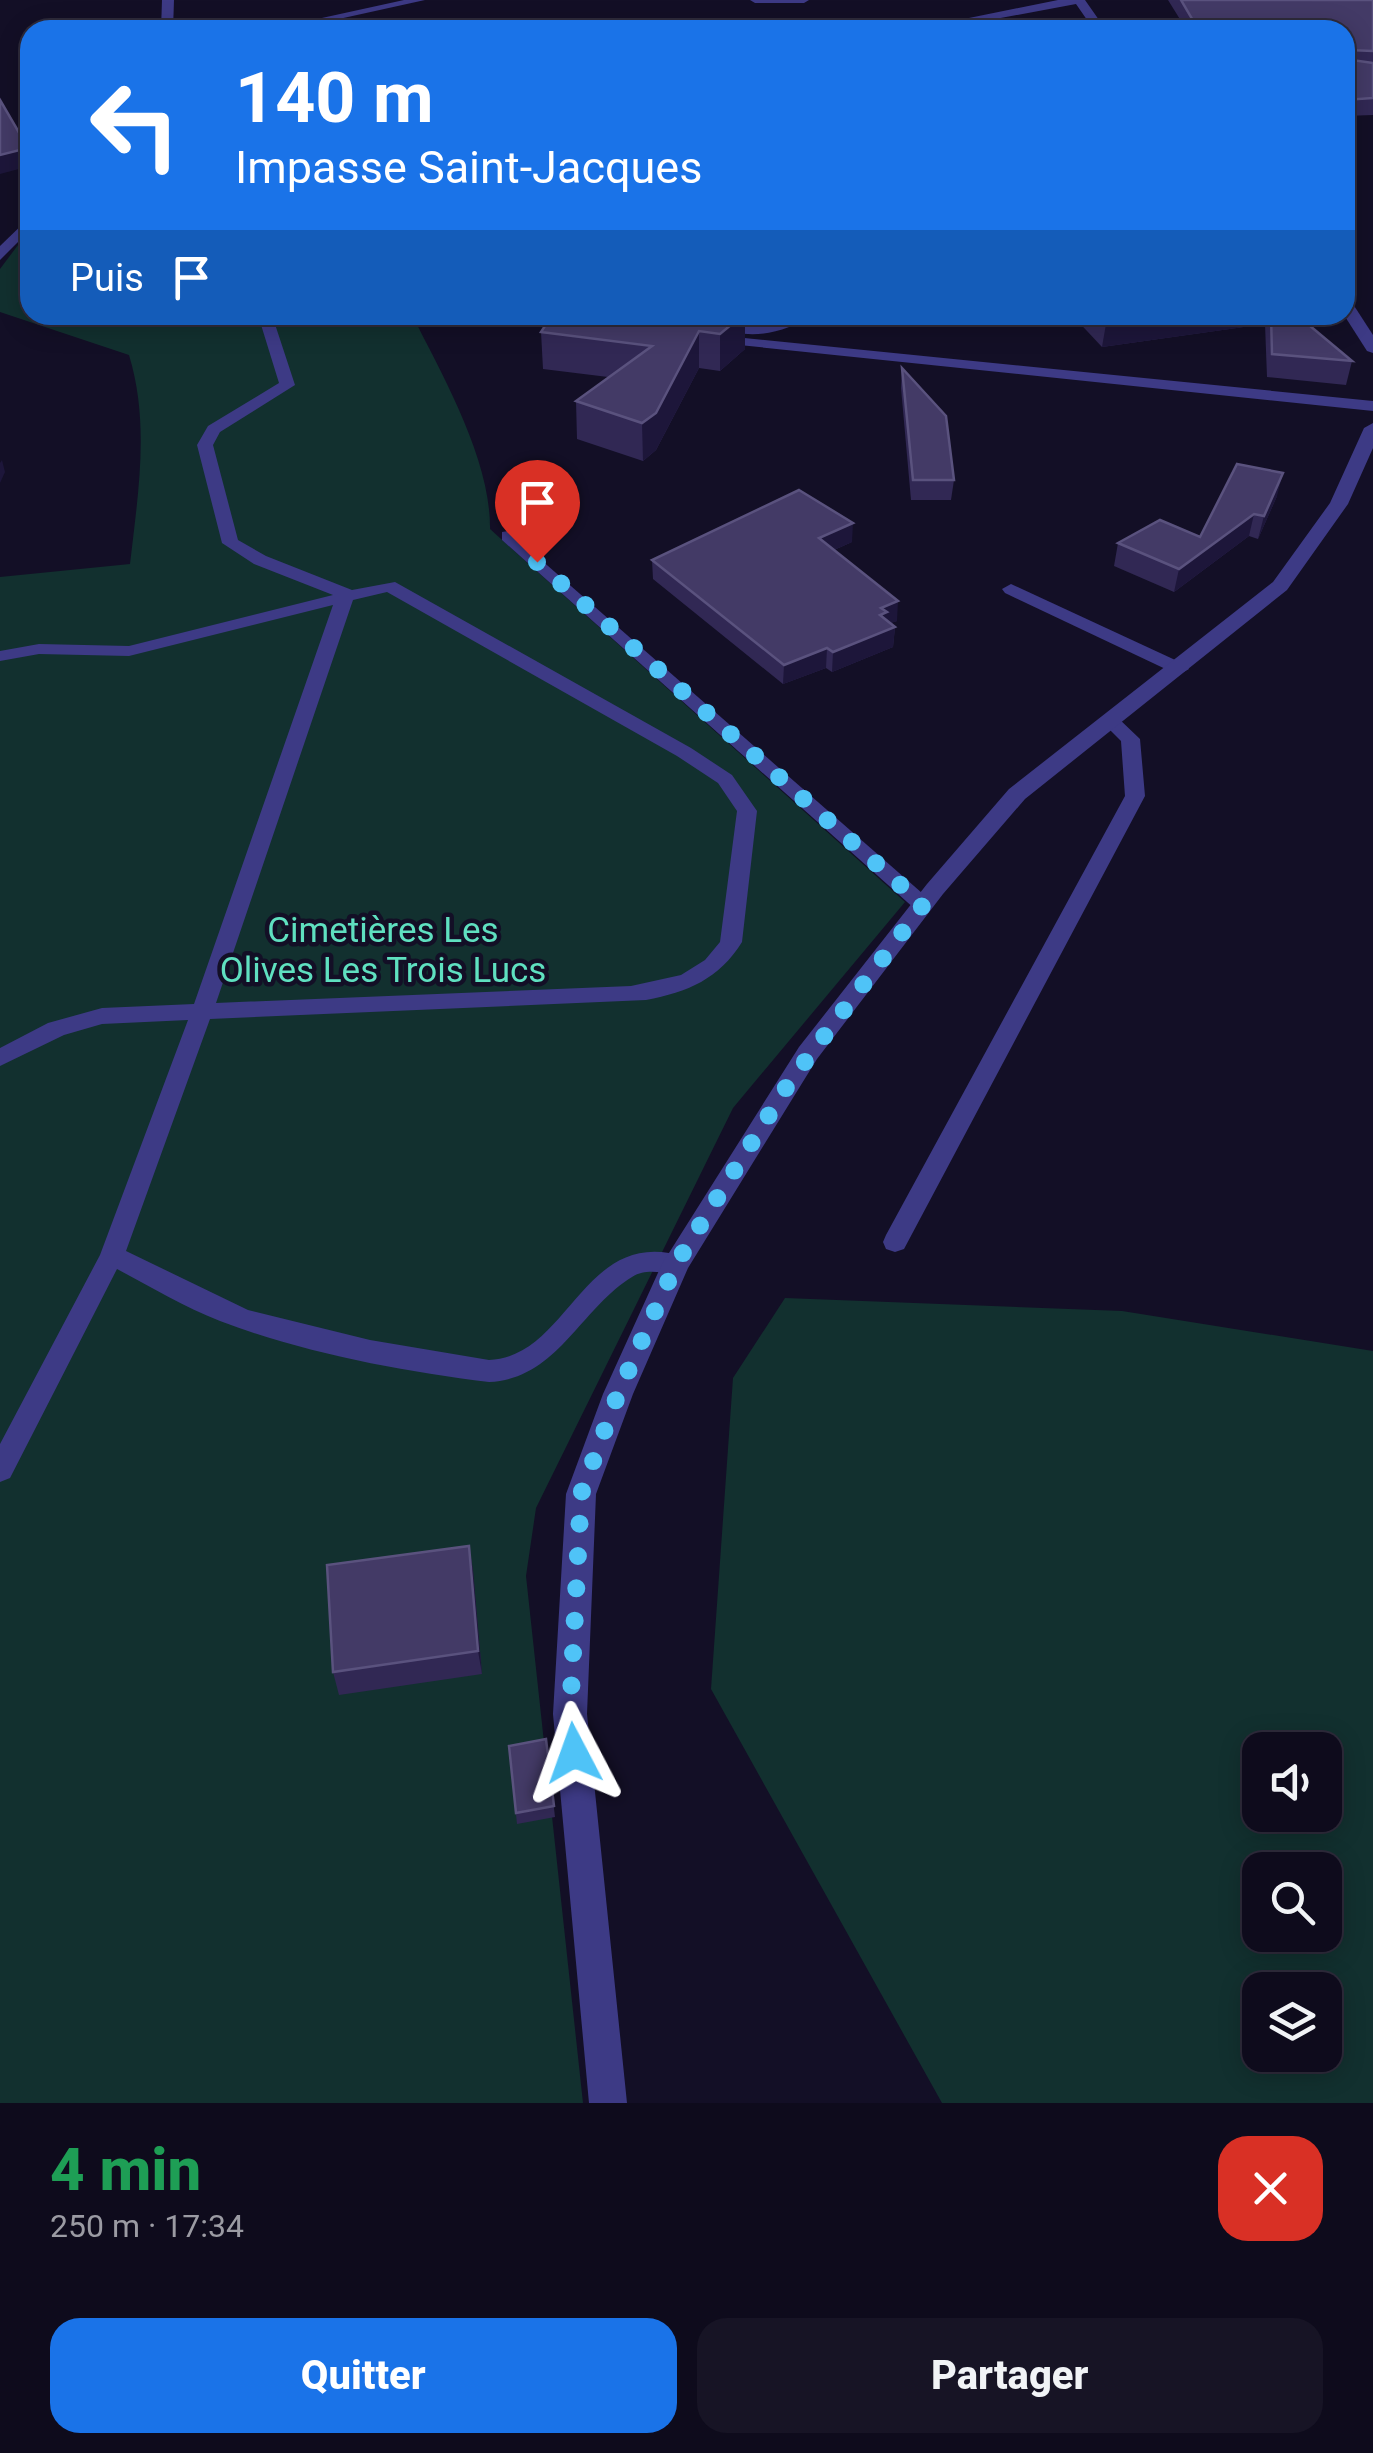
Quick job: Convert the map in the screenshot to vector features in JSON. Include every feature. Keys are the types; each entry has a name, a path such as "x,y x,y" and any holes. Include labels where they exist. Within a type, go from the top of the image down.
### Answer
{"street":[{"path":"970,20 1079,0"},
{"path":"0,255 20,232"},
{"path":"1355,320 1373,348"},
{"path":"608,2103 570,1714 581,1494 618,1394 676,1264 808,1053 923,905 1016,794 1180,669 1280,586 1340,504 1373,428"}],"lane":[{"path":"322,20 420,0"},
{"path":"756,0 804,0"},
{"path":"269,325 288,385 214,429 204,444 230,542 260,560 346,594"},
{"path":"709,325 753,330 781,325"},
{"path":"715,339 1373,406"},
{"path":"508,536 923,905"},
{"path":"0,656 39,649 128,651 389,586 725,779 747,811 732,942 723,957 686,982 648,992 135,1014 73,1022 0,1058"},
{"path":"1011,588 1180,669"},
{"path":"0,1470 112,1256 202,1012 346,594"},
{"path":"895,1242 1135,796 1130,738 1110,721"},
{"path":"112,1256 231,1315 449,1368 498,1373 527,1364 554,1342 609,1275 660,1258 676,1264"}],"green space":[{"name":"Cimetières Les Olives Les Trois Lucs","path":"20,242 20,319 0,312 0,269"},
{"name":"Cimetières Les Olives Les Trois Lucs","path":"39,325 417,325 474,447 483,475 490,529 905,902 733,1108 536,1508 526,1576 583,2103 0,2103 0,577 130,564 141,433 129,355"},
{"path":"785,1298 1122,1311 1373,1351 1373,2103 942,2103 711,1689 733,1378"}],"building":[{"path":"1181,0 1373,0 1373,51 1355,50 1355,20 1193,20"},
{"path":"1355,60 1373,63 1373,98 1355,99"},
{"path":"0,100 20,134 20,150 0,155"},
{"path":"546,325 731,325 720,334 699,331 656,413 642,423 576,401 652,346 541,332"},
{"path":"1271,325 1309,325 1352,361 1272,354"},
{"path":"902,368 946,416 954,480 913,480"},
{"path":"1237,464 1283,473 1264,516 1254,514 1179,569 1118,543 1160,520 1200,537"},
{"path":"799,490 853,523 819,538 898,601 881,608 887,612 880,615 895,627 833,652 827,648 784,665 652,560"},
{"path":"469,1546 478,1651 333,1672 327,1565"},
{"path":"546,1739 554,1806 516,1813 509,1746"}],"route":[{"path":"537,562 923,905 808,1053 676,1264 618,1394 581,1494 570,1714 574,1753"}]}
